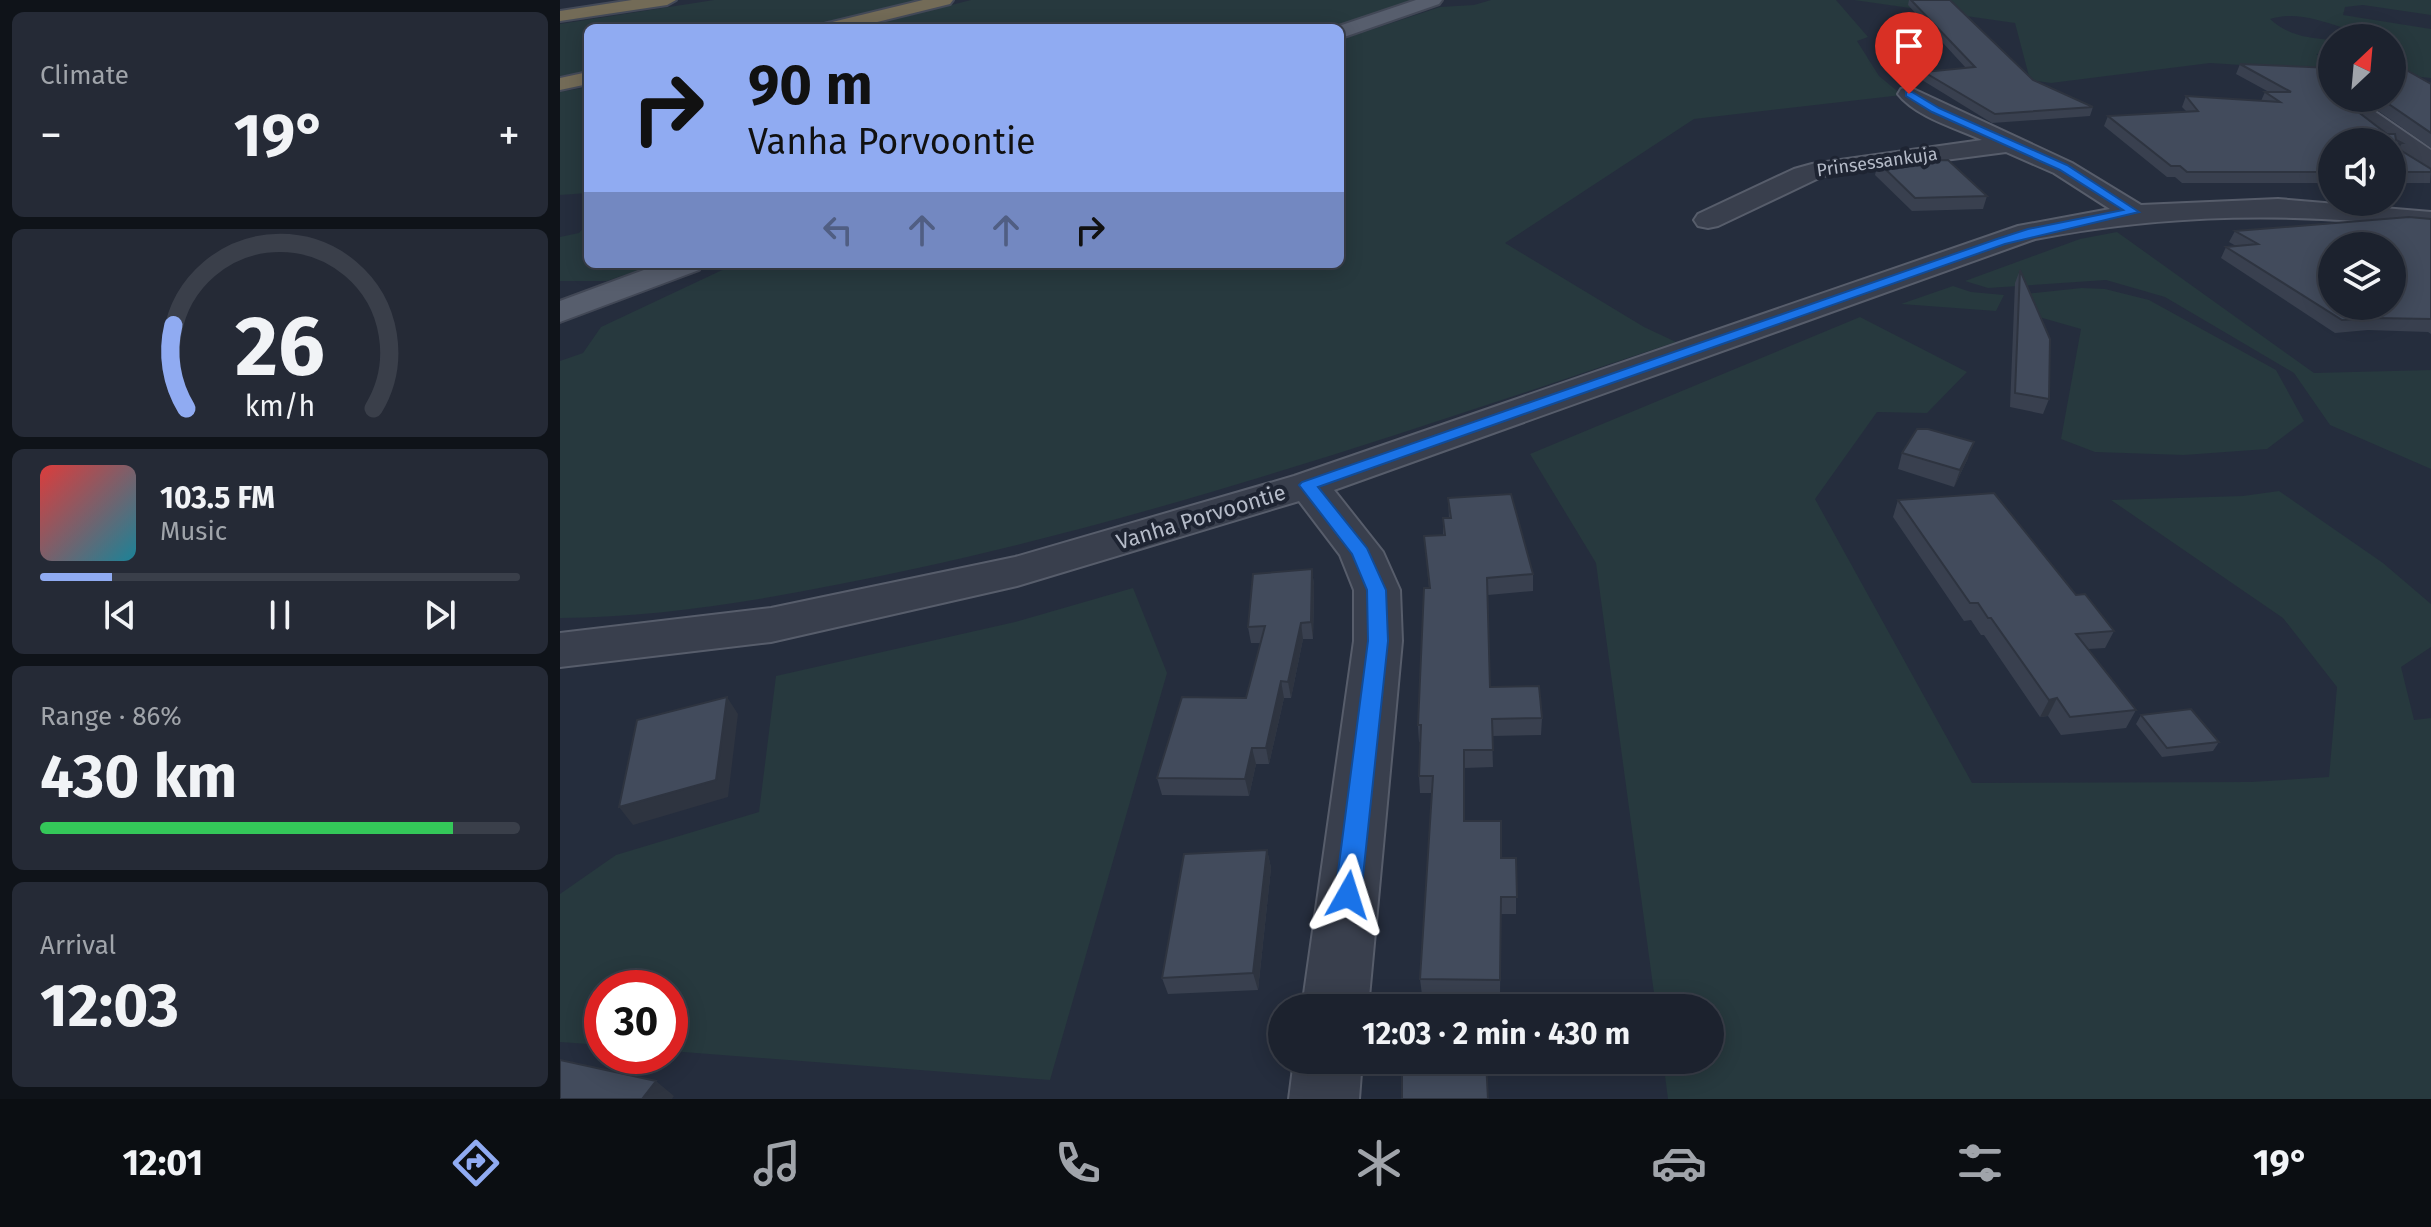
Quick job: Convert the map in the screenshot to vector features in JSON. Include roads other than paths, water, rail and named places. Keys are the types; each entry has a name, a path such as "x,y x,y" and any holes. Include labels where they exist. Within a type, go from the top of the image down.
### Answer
{"highway":[{"path":"560,2 575,0"},
{"path":"560,16 667,0"},
{"path":"847,24 944,0"},
{"path":"560,83 584,79"}],"main road":[{"path":"1344,31 1433,0"},
{"path":"560,312 677,268"}],"street":[{"path":"1909,94 1935,110 2063,168 2133,212"},
{"path":"2360,112 2396,140 2431,161"},
{"name":"Prinsessankuja","path":"1708,220 1803,174 1821,169 2008,144"},
{"name":"Vanha Porvoontie","path":"567,659 771,625 1017,571 1308,485 2015,237 2133,212 2188,207 2291,207 2431,220"},
{"path":"1308,485 1361,552 1377,590 1378,641 1337,994"},
{"path":"1324,1099 1327,1074"}]}
